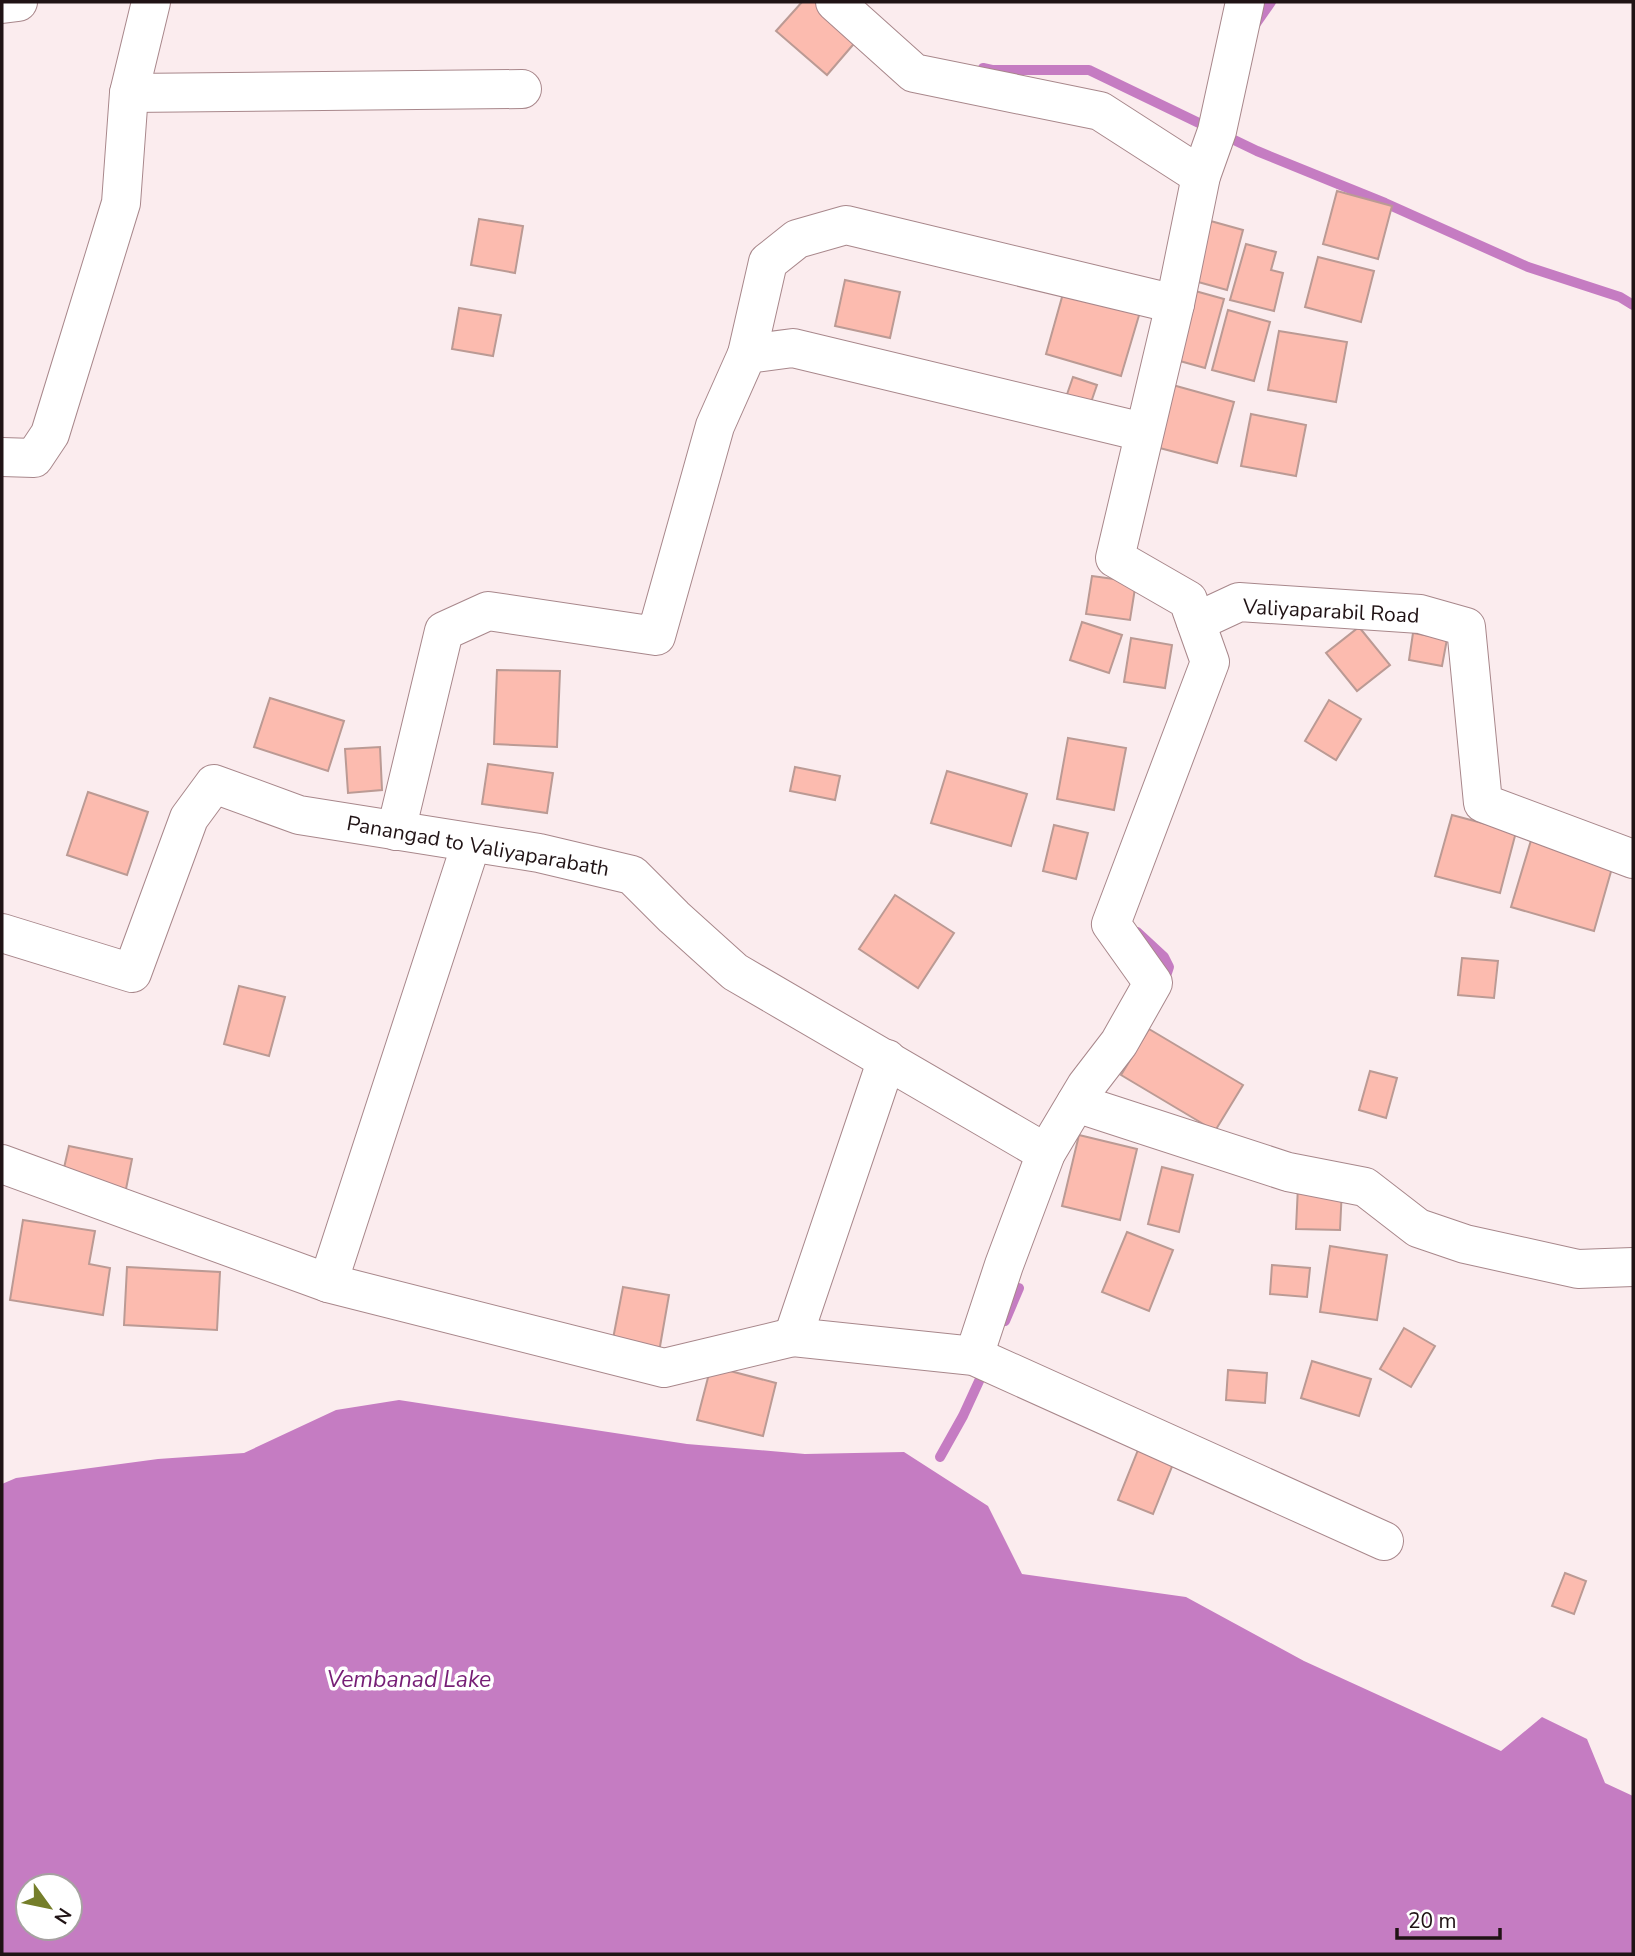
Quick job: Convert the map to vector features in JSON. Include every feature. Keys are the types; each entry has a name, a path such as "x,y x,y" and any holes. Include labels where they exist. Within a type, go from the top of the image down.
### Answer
{"street":[{"path":"2,4 18,2"},
{"path":"2,457 34,458 50,434 121,203 129,93 151,2"},
{"path":"835,2 914,73 1100,111 1201,176"},
{"path":"974,1356 1004,1265 1046,1153 1076,1103 1119,1043 1153,983 1111,924 1210,662 1188,600 1115,558 1175,304 1201,176 1217,131 1245,2"},
{"path":"129,93 522,89"},
{"path":"396,831 444,631 488,611 656,636 715,426 747,354 768,262 797,239 846,225 1175,304"},
{"path":"747,354 793,348 1143,432"},
{"name":"Valiyaparabil Road","path":"1196,622 1240,602 1420,614 1466,627 1483,803 1633,859"},
{"name":"Panangad to Valiyaparabath","path":"2,933 132,973 189,818 214,784 299,815 540,853 632,875 735,972 1046,1153"},
{"path":"328,1283 471,844"},
{"path":"793,1338 887,1059"},
{"path":"1076,1103 1288,1172 1365,1187 1418,1228 1465,1244 1578,1269 1633,1266"},
{"path":"2,1164 328,1283 664,1368 793,1338 974,1356 1384,1541"}],"water":[{"name":"Vembanad Lake","path":"399,1400 687,1444 805,1454 904,1452 988,1506 1022,1574 1186,1597 1304,1661 1501,1751 1542,1717 1587,1739 1605,1783 1633,1796 1633,1954 2,1954 2,1484 16,1478 158,1459 244,1453 336,1410"}],"building":[{"path":"802,2 815,2 858,39 827,75 776,31"},
{"path":"1337,191 1392,206 1378,259 1323,244"},
{"path":"479,219 523,226 515,273 471,265"},
{"path":"1207,220 1243,230 1227,290 1191,280"},
{"path":"1246,244 1276,252 1271,270 1283,273 1274,311 1230,300"},
{"path":"1318,257 1374,271 1361,322 1305,307"},
{"path":"845,280 900,292 890,338 835,326"},
{"path":"1188,289 1224,299 1205,368 1169,358"},
{"path":"1064,290 1140,312 1121,376 1046,354"},
{"path":"459,308 501,315 493,356 452,349"},
{"path":"1228,310 1270,322 1254,381 1212,370"},
{"path":"1279,331 1347,342 1336,402 1268,390"},
{"path":"1073,377 1097,385 1088,411 1064,403"},
{"path":"1169,384 1234,402 1217,463 1152,446"},
{"path":"1251,414 1306,425 1296,476 1241,466"},
{"path":"1092,576 1136,582 1130,620 1086,614"},
{"path":"1082,622 1122,635 1109,673 1070,660"},
{"path":"1359,627 1390,665 1357,691 1326,653"},
{"path":"1413,633 1447,639 1442,666 1409,660"},
{"path":"1131,638 1172,645 1165,688 1124,682"},
{"path":"497,670 560,671 557,747 494,744"},
{"path":"270,698 344,721 328,771 254,747"},
{"path":"1329,700 1361,719 1336,760 1305,741"},
{"path":"1068,738 1126,748 1114,810 1057,799"},
{"path":"380,747 382,790 348,793 345,749"},
{"path":"488,764 553,773 547,813 482,804"},
{"path":"795,767 840,776 835,800 790,791"},
{"path":"947,771 1027,794 1011,846 931,823"},
{"path":"88,792 148,812 127,875 67,855"},
{"path":"1452,815 1516,832 1500,893 1435,876"},
{"path":"1054,825 1088,833 1076,879 1043,871"},
{"path":"1532,837 1614,861 1594,931 1511,907"},
{"path":"895,895 954,933 918,988 859,949"},
{"path":"1462,958 1498,961 1494,998 1458,995"},
{"path":"239,986 285,997 269,1056 224,1044"},
{"path":"1149,1029 1243,1085 1215,1131 1121,1075"},
{"path":"1370,1071 1397,1078 1386,1118 1359,1110"},
{"path":"1079,1135 1137,1149 1120,1220 1062,1206"},
{"path":"69,1146 132,1159 125,1194 61,1181"},
{"path":"1162,1167 1193,1175 1179,1232 1148,1224"},
{"path":"1298,1186 1342,1188 1340,1230 1296,1229"},
{"path":"23,1220 95,1231 89,1264 110,1268 103,1315 10,1300"},
{"path":"1127,1232 1173,1250 1149,1311 1102,1292"},
{"path":"1330,1246 1387,1255 1377,1320 1320,1312"},
{"path":"1272,1265 1310,1268 1307,1297 1270,1294"},
{"path":"127,1267 220,1272 217,1330 124,1325"},
{"path":"623,1287 669,1295 659,1352 612,1344"},
{"path":"1404,1328 1435,1346 1411,1387 1380,1369"},
{"path":"1312,1361 1371,1379 1359,1416 1301,1398"},
{"path":"711,1366 776,1383 763,1436 697,1420"},
{"path":"1228,1370 1267,1373 1265,1403 1226,1400"},
{"path":"1140,1445 1175,1459 1153,1514 1118,1500"},
{"path":"1565,1573 1586,1581 1574,1614 1552,1606"}],"waterway":[{"path":"1255,25 1271,2"},
{"path":"983,68 1089,70 1257,151 1385,203 1528,267 1620,297 1633,305"},
{"path":"1137,932 1164,957 1169,967 1164,982"},
{"path":"1005,1321 1019,1288"},
{"path":"940,1457 985,1368"}]}
